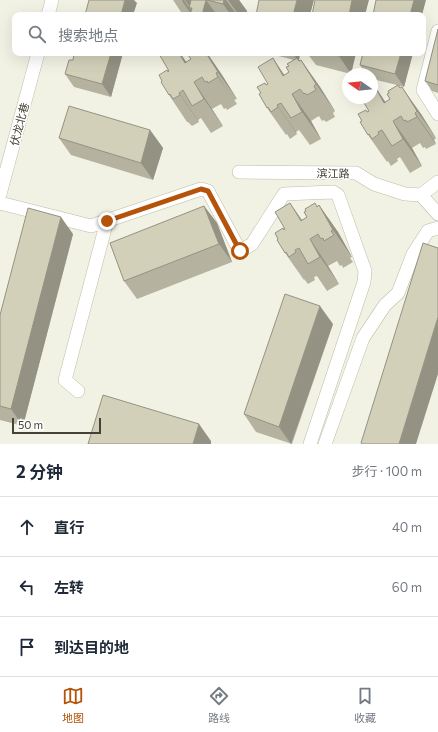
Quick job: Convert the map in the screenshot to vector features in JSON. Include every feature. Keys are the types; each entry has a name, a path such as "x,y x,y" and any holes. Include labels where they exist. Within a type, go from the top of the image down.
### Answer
{"street":[{"path":"49,12 52,0"},
{"path":"438,30 423,90 438,114"},
{"name":"伏龙北巷","path":"0,194 37,56"},
{"name":"滨江路","path":"239,172 356,173 374,184 405,194 421,195"},
{"path":"438,182 421,195 438,214"},
{"path":"91,226 201,189 208,191 240,251 252,244 284,194 333,192 338,195 365,271 364,282 310,444"},
{"path":"0,203 91,226 103,238"},
{"path":"78,391 66,380 107,221"},
{"path":"325,444 363,338 385,305 398,293 412,254 428,231 438,228"}],"building":[{"path":"89,0 125,0 122,12 86,12"},
{"path":"191,0 206,0 203,12 191,12 192,8 189,8"},
{"path":"207,0 224,0 223,4"},
{"path":"259,0 297,0 294,12 257,12"},
{"path":"315,0 352,0 350,12 313,12"},
{"path":"376,0 414,0 411,12 374,12"},
{"path":"438,29 438,85 425,81"},
{"path":"74,56 110,56 102,84 65,74 69,60 73,60"},
{"path":"160,56 181,56 185,63 191,59 189,56 208,56 218,72 216,73 218,77 208,83 207,81 205,82 202,77 194,82 204,99 192,106 183,90 179,93 180,95 173,99 170,94 169,95 161,82 162,81 159,75 167,70 168,72 169,71"},
{"path":"362,56 400,56 395,74 378,70 378,68 360,65"},
{"path":"273,58 283,76 289,72 286,67 289,66 287,64 297,58 299,61 301,60 316,84 314,86 316,90 307,95 300,89 292,94 302,112 291,118 281,103 271,112 259,94 261,93 257,87 265,83 266,85 268,84 258,67"},
{"path":"398,85 400,88 402,87 417,111 415,113 417,117 407,122 406,120 404,121 401,116 393,121 403,139 392,146 382,130 372,139 369,134 368,135 360,122 362,121 358,114 366,110 367,112 369,111 365,104 378,104 378,92 384,103 390,99 387,94 389,93 388,91"},
{"path":"69,106 150,130 141,163 59,138"},
{"path":"290,203 301,221 307,217 304,212 306,211 305,209 315,203 317,207 319,205 333,230 331,231 334,235 324,241 318,234 310,239 320,257 308,264 299,248 289,257 277,240 278,239 275,233 283,228 284,230 285,229 275,212"},
{"path":"204,206 219,244 124,281 110,243"},
{"path":"28,208 61,217 11,409 0,406 0,315"},
{"path":"423,243 438,248 438,317 399,444 363,444 361,443"},
{"path":"285,294 320,306 279,427 244,414"},
{"path":"103,395 199,424 193,444 88,444"}],"route":[{"path":"107,221 201,189 208,191 240,251"}]}
